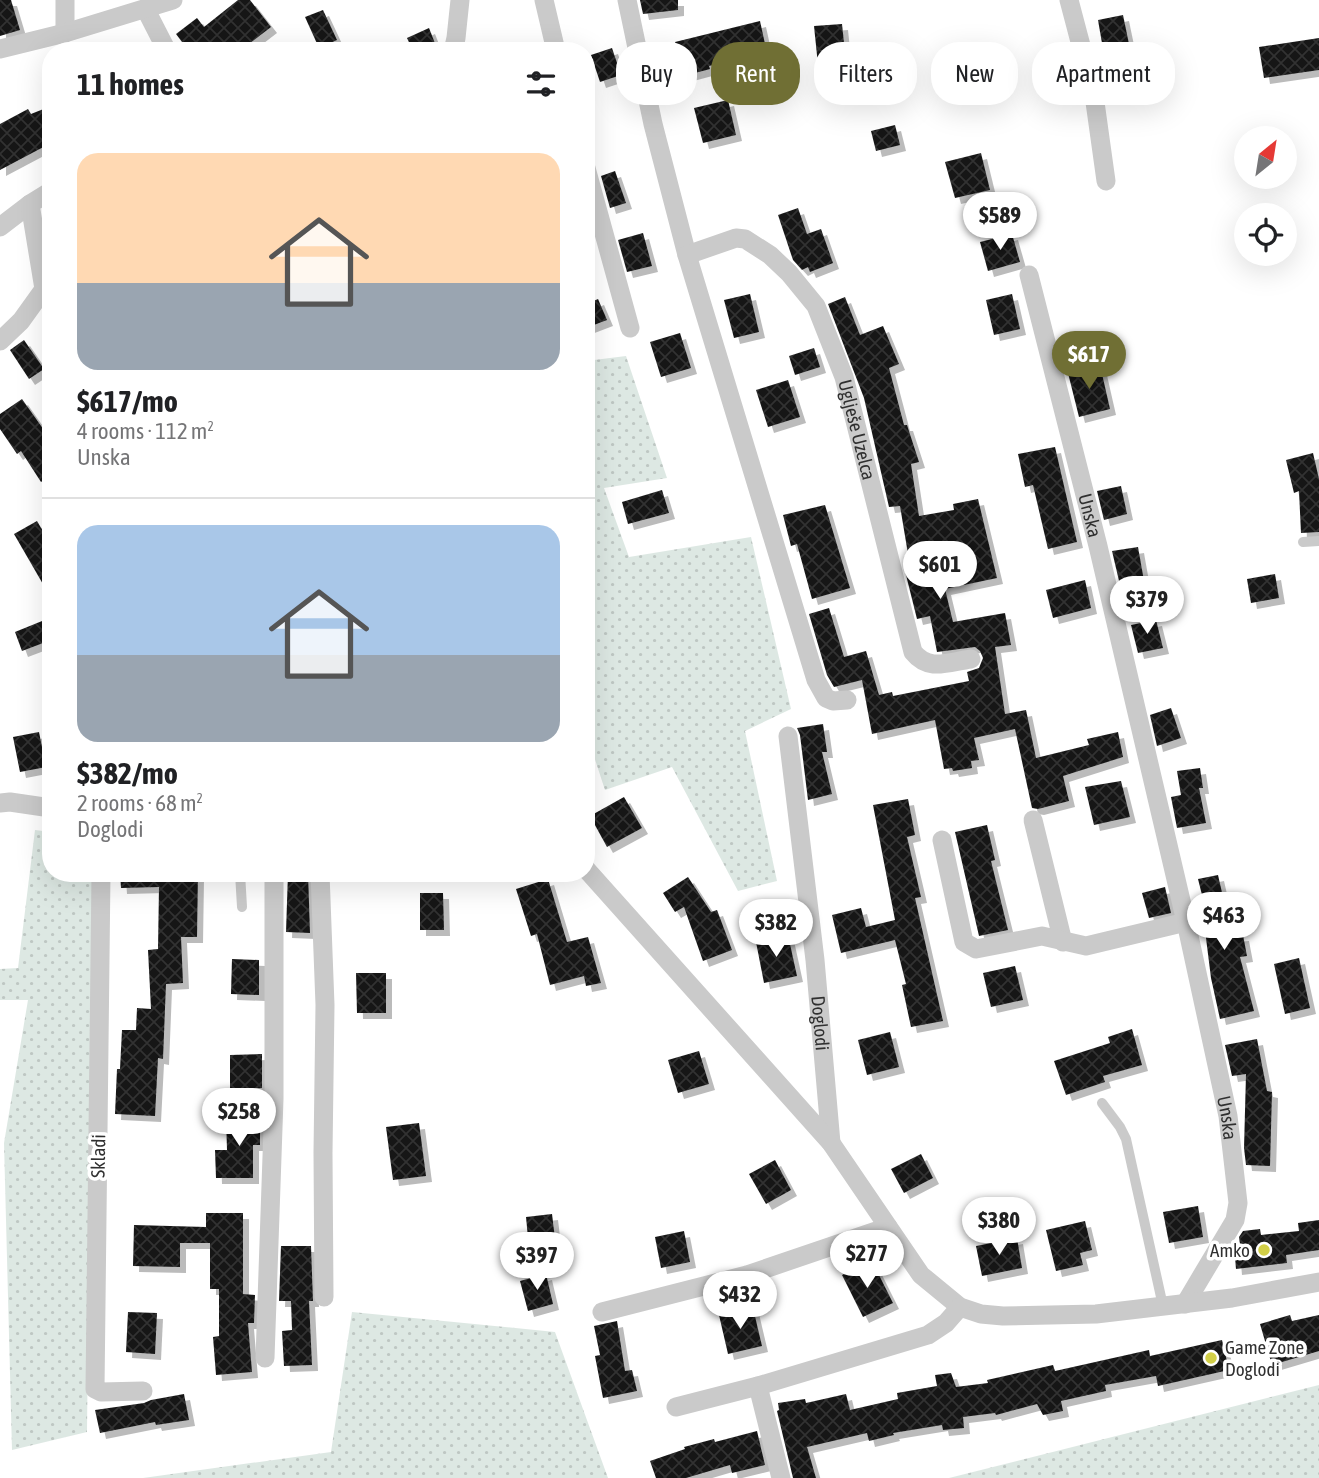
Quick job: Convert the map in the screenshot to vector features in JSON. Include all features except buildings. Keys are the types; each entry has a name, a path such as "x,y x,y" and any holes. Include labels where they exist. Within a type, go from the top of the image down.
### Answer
{"street":[{"path":"65,0 65,33"},
{"path":"0,48 65,33 173,0"},
{"path":"455,42 460,0"},
{"path":"544,0 554,42"},
{"path":"627,0 653,124 687,255 816,680 826,698 833,701 846,700"},
{"path":"1069,0 1094,95 1106,181"},
{"path":"146,10 162,42"},
{"path":"0,227 42,197"},
{"path":"595,200 631,328"},
{"path":"30,204 42,263"},
{"name":"Uglješe Uzelca","path":"687,255 736,238 746,239 770,255 789,273 816,306 844,377 913,652 920,660 930,665 971,659"},
{"name":"Unska","path":"1029,275 1098,546 1186,922 1228,1116 1238,1203 1236,1220 1185,1304"},
{"path":"0,341 42,299"},
{"name":"Doglodi","path":"788,736 815,960 831,1143"},
{"path":"0,803 42,807"},
{"path":"1033,820 1063,942"},
{"path":"942,840 964,942 976,949 1042,936 1086,946 1186,922"},
{"name":"Doglodi","path":"595,879 831,1143 920,1275 960,1307 981,1314 1003,1316 1096,1314 1185,1304 1319,1282"},
{"name":"Skladi","path":"101,882 95,1389 101,1392 143,1391"},
{"path":"265,1358 274,1099 274,882"},
{"path":"320,882 325,1005 324,1297"},
{"path":"602,1312 747,1275 888,1227"},
{"path":"676,1407 758,1386 928,1335 946,1323 960,1307"},
{"path":"758,1386 781,1478"}],"lane":[{"path":"1303,542 1319,541"},
{"path":"241,882 242,907"},
{"path":"1102,1103 1120,1126 1126,1139 1163,1306"}],"shaded area":[{"path":"626,356 667,478 604,488 629,557 751,537 791,709 745,731 777,881 738,891 672,767 605,790 595,759 595,360"},
{"path":"35,830 42,831 42,882 93,882 87,1432 12,1450 4,1143 28,1000 0,1000 0,969 18,968"},
{"path":"352,1312 555,1332 608,1478 143,1478 331,1452"},
{"path":"1319,1385 1319,1478 949,1478"}],"place":[{"name":"Amko","path":"1264,1250"},
{"name":"Game Zone Doglodi","path":"1211,1358"}]}
